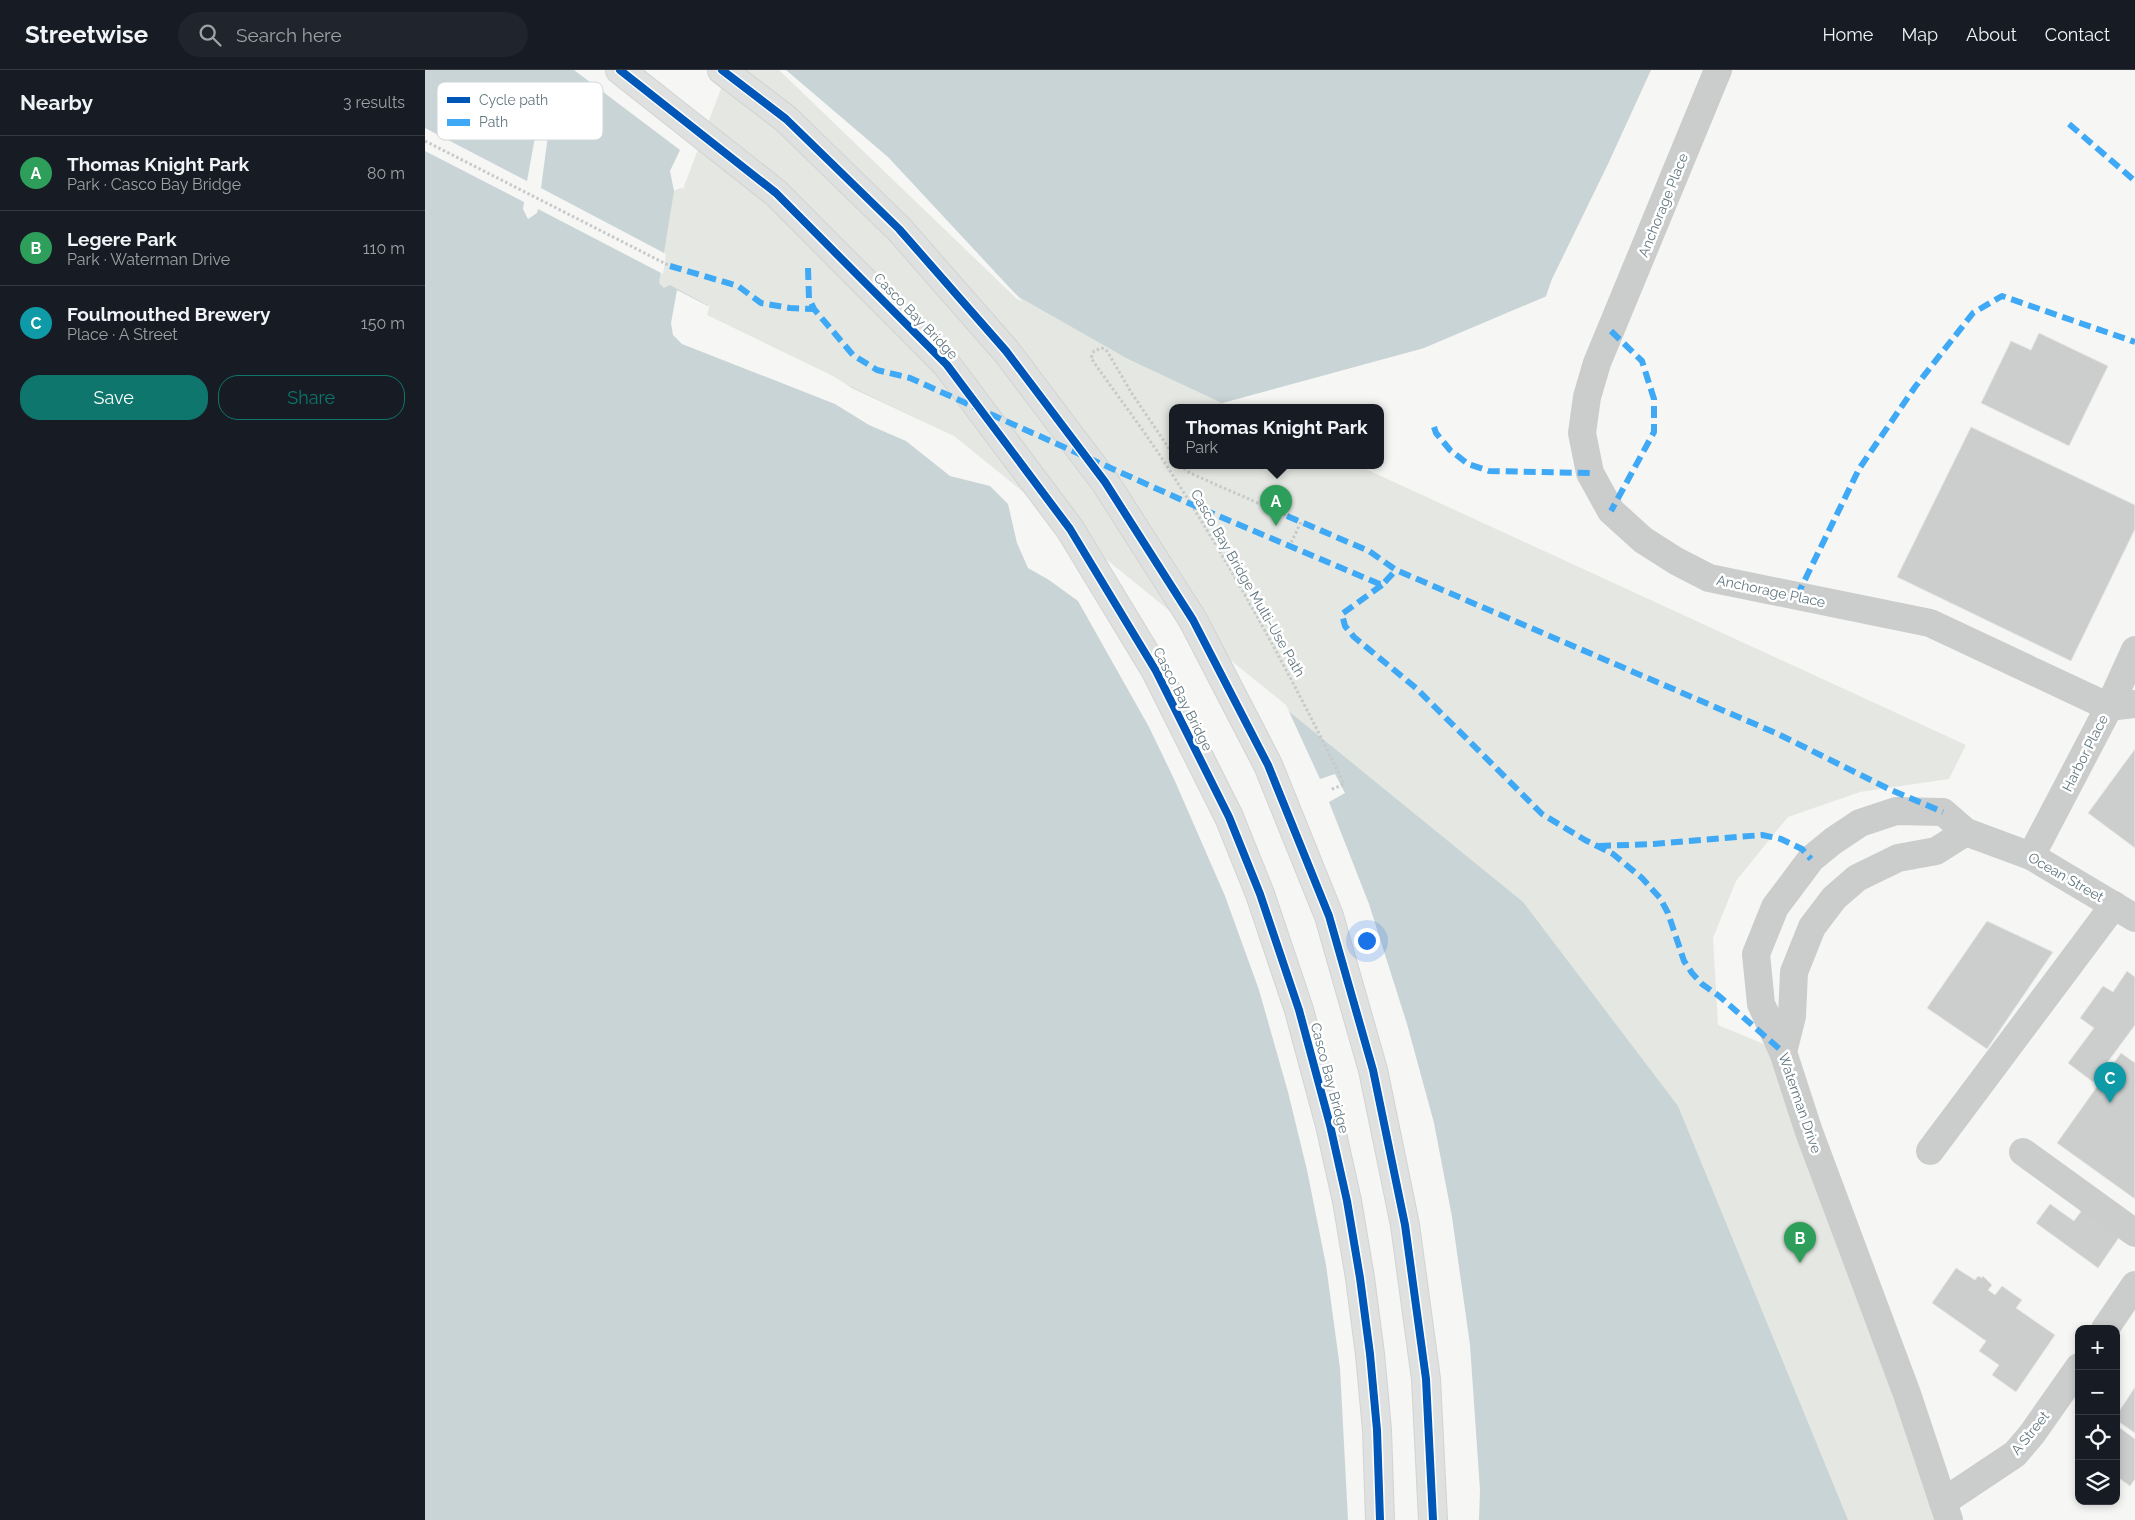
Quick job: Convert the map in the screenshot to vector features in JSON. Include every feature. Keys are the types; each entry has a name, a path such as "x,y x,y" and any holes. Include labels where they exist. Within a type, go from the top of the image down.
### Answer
{"main road":[{"name":"Casco Bay Bridge","path":"620,70 776,194 947,365 1070,529 1156,671 1229,818 1260,894 1299,1010 1330,1125 1347,1202 1368,1335 1377,1430 1380,1520"},
{"path":"722,70 786,119 899,229 1006,351 1105,482 1188,612 1268,765 1329,916 1373,1070 1405,1225 1425,1369 1433,1520"}],"street":[{"name":"Anchorage Place","path":"1718,70 1601,355 1587,397 1583,433 1590,473 1611,511 1643,540 1676,562 1709,578 1930,623 2122,706"},
{"name":"Harbor Place","path":"2031,856 2122,706 2135,650"},
{"name":"Waterman Drive","path":"1946,1511 1907,1394 1809,1132 1783,1052 1761,1004 1756,954 1775,907 1811,859 1860,823 1896,811 1943,812 1966,832"},
{"name":"Ocean Street","path":"1966,832 2031,856 2125,912"},
{"path":"1783,1052 1792,1016 1794,972 1812,926 1834,898 1857,878 1899,858 1936,851 1966,832"},
{"path":"1930,1152 2125,912"},
{"path":"2023,1152 2135,1233"},
{"path":"2108,1325 2135,1285"},
{"name":"A Street","path":"1946,1511 2015,1454 2032,1434 2077,1370"}],"path":[{"path":"425,141 671,266"},
{"path":"1289,547 1301,522"}],"shaded area":[{"path":"425,70 1666,70 1424,348 1222,403 1224,404 1169,404 1169,469 1366,469 1966,745 1949,779 1860,792 1788,817 1736,881 1713,938 1718,1025 1783,1052 1949,1520 425,1520"},
{"path":"425,70 725,70 681,188 674,191 659,283 664,288 670,285 709,306 704,316 947,433 1523,902 1678,1106 1848,1520 425,1520"},
{"path":"781,70 1666,70 1568,287 1424,348 1222,403 1128,359 1019,297"}],"pier":[{"path":"574,70 728,70 683,189 674,191 670,171 680,150 603,92 603,82 590,82"},
{"path":"779,70 786,70 888,157 1023,302 1017,299"},
{"path":"1651,70 1668,70 1571,288 1545,299 1552,279"},
{"path":"1941,70 2041,70 2044,78 2050,79 2059,70 2076,70 2063,87 2002,115"},
{"path":"425,128 437,134 437,140 448,140 527,181 534,140 547,140 541,188 666,254 663,274 538,209 537,213 528,219 523,209 524,202 425,151"},
{"path":"677,290 708,306 710,304 707,315 833,376 852,388 954,436 1286,705 1320,779 1335,774 1345,793 1329,802 1369,904 1407,1024 1434,1123 1452,1217 1470,1345 1480,1490 1479,1520 1348,1520 1340,1368 1326,1265 1307,1170 1288,1092 1259,990 1225,896 1174,779 1149,727 1078,601 1049,580 1028,568 1017,543 1008,504 990,486 950,476 906,441 869,425 835,404 682,344 673,335 671,323"}],"building":[{"path":"2039,333 2108,366 2069,446 1981,403 2011,341 2031,350"},
{"path":"1971,427 2135,505 2135,529 2071,661 1897,577"},
{"path":"2135,749 2135,848 2088,813"},
{"path":"1987,921 2053,952 1987,1049 1927,1008"},
{"path":"2127,971 2135,977 2135,1025 2093,1082 2068,1063 2094,1028 2080,1018 2103,986 2113,992"},
{"path":"2121,1053 2135,1063 2135,1199 2057,1143"},
{"path":"2050,1204 2074,1221 2082,1210 2120,1236 2098,1268 2036,1223"},
{"path":"1956,1268 1975,1280 1978,1276 1982,1278 1983,1276 1992,1285 1988,1290 1995,1295 2002,1286 2022,1300 2016,1308 2055,1335 2016,1392 1992,1375 1999,1365 1979,1351 1986,1341 1932,1303"},
{"path":"2135,1387 2135,1433 2120,1423 2120,1410"},
{"path":"2120,1428 2135,1439 2135,1479 2130,1486 2120,1479"}],"marked path":[{"path":"2069,124 2135,181"},
{"path":"670,266 738,286 761,303 790,308 814,309"},
{"path":"808,268 809,298 814,309 853,355 877,370 910,378 1202,509 1382,585 1396,570"},
{"path":"1797,596 1859,469 1915,387 1973,313 2002,296 2135,342"},
{"path":"1611,331 1642,361 1654,399 1654,432 1611,511"},
{"path":"1434,427 1436,433 1450,450 1468,464 1489,471 1590,473"},
{"path":"1287,516 1369,551 1396,570 1778,734 1891,790 1943,812"},
{"path":"1382,585 1342,614 1345,626 1354,637 1416,688 1542,814 1585,840 1613,854 1642,878 1660,898 1668,913 1684,961 1692,973 1702,984 1719,996 1783,1052"},
{"path":"1599,846 1654,844 1762,835 1781,839 1802,849 1811,859"}],"cycle path":[{"path":"620,70 776,193 947,365 1070,529 1156,671 1229,817 1260,894 1299,1010 1330,1125 1347,1201 1370,1354 1377,1430 1380,1520"},
{"path":"722,70 786,119 899,229 1006,351 1105,482 1193,620 1268,765 1329,916 1373,1070 1405,1225 1426,1379 1433,1520"}],"place":[{"name":"Thomas Knight Park","path":"1276,526"},
{"name":"Foulmouthed Brewery","path":"2110,1103"},
{"name":"Legere Park","path":"1800,1263"}]}
